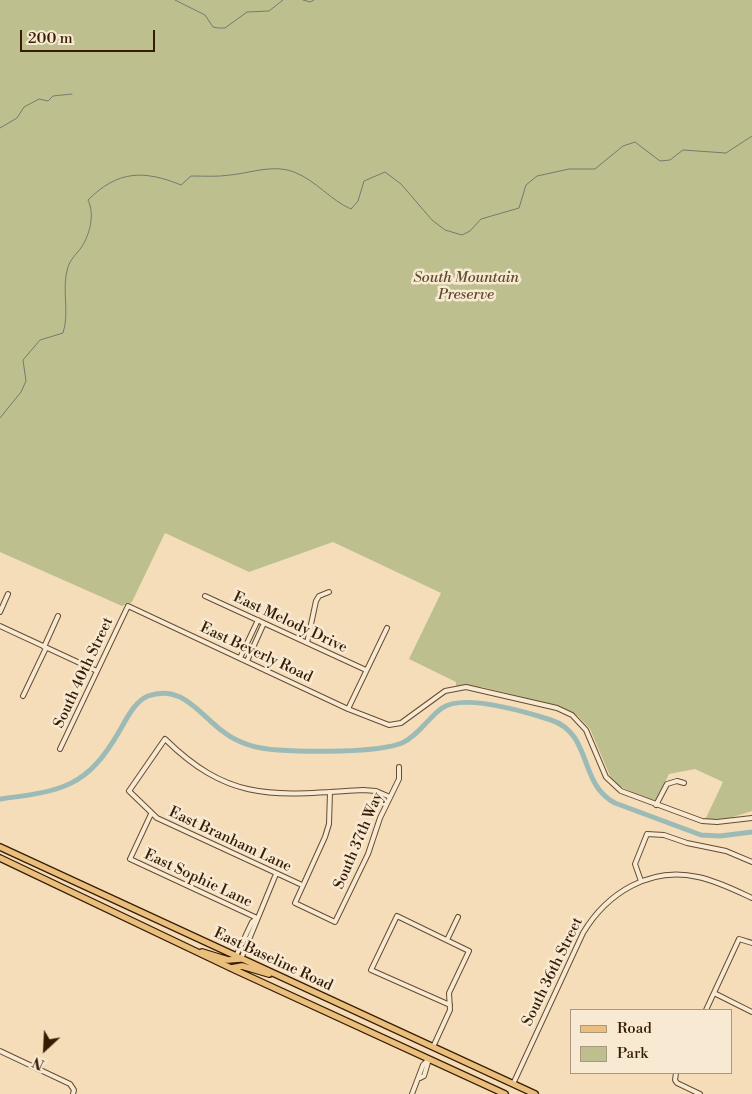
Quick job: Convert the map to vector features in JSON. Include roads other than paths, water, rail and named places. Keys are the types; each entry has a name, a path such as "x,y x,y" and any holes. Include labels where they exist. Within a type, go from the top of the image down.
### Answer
{"main road":[{"name":"East Baseline Road","path":"0,848 24,858 236,963 324,1011 507,1094"},
{"name":"East Baseline Road","path":"0,858 195,951 276,975 535,1094"},
{"path":"19,867 24,858"},
{"path":"324,1011 329,1000"},
{"path":"429,1059 433,1047"},
{"path":"507,1094 513,1084"}],"street":[{"path":"307,643 316,601 319,596 329,592"},
{"path":"0,612 8,594"},
{"name":"East Melody Drive","path":"205,596 366,670"},
{"name":"East Beverly Road","path":"128,606 348,709 389,725 402,723 436,696 454,688 466,687 557,708 572,715 586,730 610,783 621,791 708,822 752,818"},
{"name":"South 40th Street","path":"60,749 128,606"},
{"path":"23,696 58,616"},
{"path":"240,658 258,620"},
{"path":"247,661 264,623"},
{"path":"0,626 97,671"},
{"path":"348,709 387,628"},
{"name":"East Branham Lane","path":"302,885 151,814 129,791 165,739 192,763 224,783 252,791 280,794 330,792"},
{"name":"South 37th Way","path":"302,885 295,903 335,922 368,854 399,779 399,767"},
{"path":"656,805 667,784 677,781 684,783"},
{"path":"302,885 325,837 329,824 330,792 376,791 390,797"},
{"name":"East Sophie Lane","path":"151,814 130,859 257,918"},
{"path":"752,862 726,851 687,843 664,835 647,834 635,864 641,881 678,874 698,877 752,898"},
{"path":"236,963 257,923 257,918 276,874"},
{"name":"South 36th Street","path":"513,1084 593,917 611,898 641,881"},
{"path":"433,1047 450,1005 449,994 469,951 397,916 371,970 450,1005"},
{"path":"448,940 458,917"},
{"path":"236,963 246,934 252,922 257,918"},
{"path":"246,934 251,936"},
{"path":"706,1009 739,939 752,943"},
{"path":"714,993 752,1012"},
{"path":"0,1051 70,1084 73,1087 73,1094"},
{"path":"412,1094 420,1078 424,1076 429,1059"},
{"path":"676,1074 675,1080 700,1094"}],"waterway":[{"path":"175,0 205,15 213,27 218,28 225,28 247,12 269,11 283,0"},
{"path":"303,0 310,2 314,0"},
{"path":"0,128 17,118 24,107 39,99 48,101 53,96 72,94"},
{"path":"0,418 21,392 26,381 23,360 40,340 63,333 66,317 66,275 69,264 81,248 89,231 91,212 88,200 99,190 121,178 143,175 168,180 181,185 191,176 220,176 270,169 286,170 310,180 336,201 351,209 358,201 364,181 385,172 401,184 432,220 445,230 462,235 470,231 481,219 519,208 526,185 537,176 569,169 595,169 623,146 635,142 660,161 670,160 683,150 726,153 752,136"},
{"path":"0,799 57,789 84,775 108,749 135,706 143,698 160,693 171,694 191,704 225,733 243,743 271,749 305,751 376,749 402,743 413,736 442,708 465,702 495,705 527,713 551,720 564,727 574,736 580,747 595,784 603,795 615,803 701,835 720,836 752,832"}],"park label":[{"name":"South Mountain Preserve","path":"466,286"}]}
